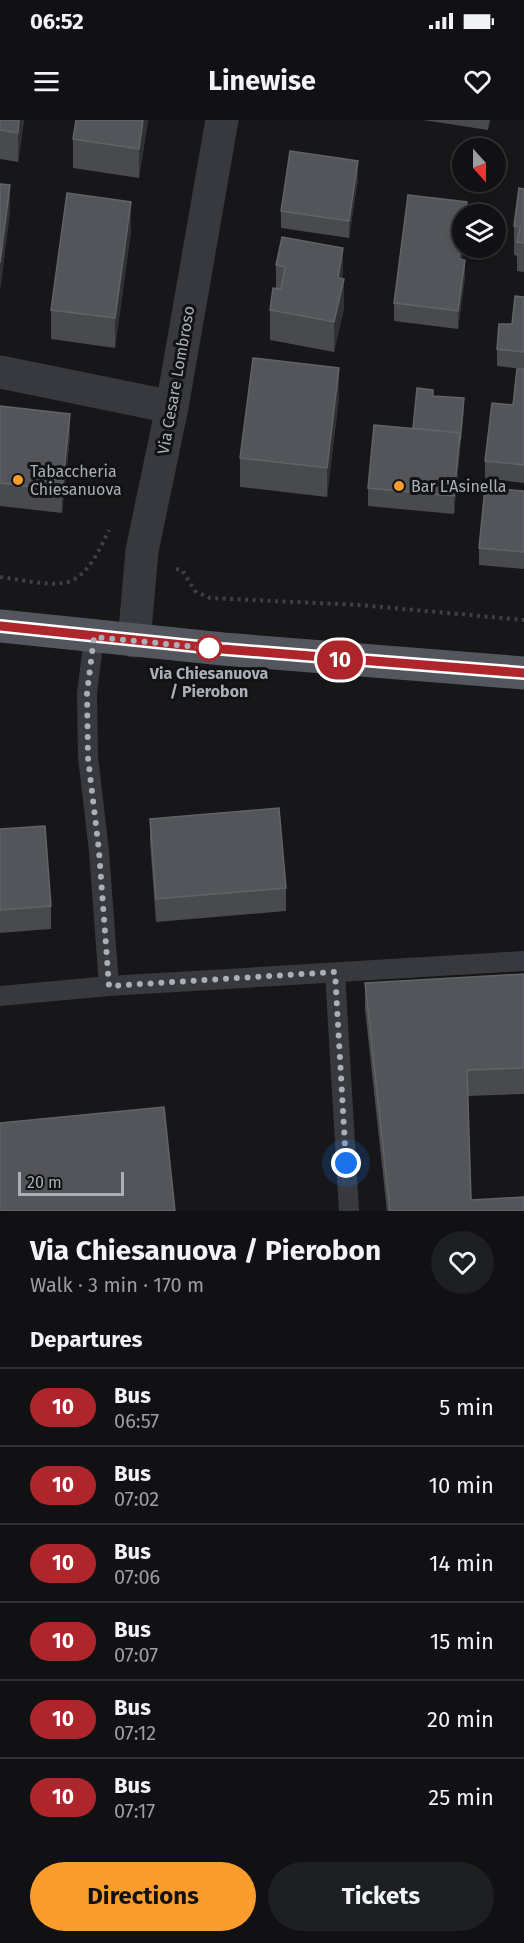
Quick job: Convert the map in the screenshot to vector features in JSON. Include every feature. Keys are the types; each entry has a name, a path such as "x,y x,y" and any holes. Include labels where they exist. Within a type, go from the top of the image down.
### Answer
{"main road":[{"path":"0,626 134,641 524,673"}],"street":[{"name":"Via Cesare Lombroso","path":"134,641 142,551 172,407 222,120"},
{"path":"0,372 172,407"}],"lane":[{"path":"94,637 87,693 88,758 99,851 109,986"},
{"path":"0,996 109,986 524,961"},
{"path":"335,972 349,1211"}],"path":[{"path":"0,577 55,584 70,583 94,562"},
{"path":"182,570 195,591 210,598 360,605 524,620"}],"building":[{"path":"0,120 19,120 18,133 0,130"},
{"path":"76,120 143,120 139,149 73,139"},
{"path":"290,151 358,161 349,221 281,211"},
{"path":"0,184 10,185 0,263"},
{"path":"519,188 524,189 524,243 517,242 520,227 514,226"},
{"path":"67,193 131,202 115,318 51,310"},
{"path":"408,195 467,202 467,204 452,204 452,258 465,260 458,311 394,303"},
{"path":"282,237 343,248 338,278 344,279 334,322 270,310 273,288 281,289 285,267 276,265"},
{"path":"515,296 524,297 524,352 497,349 499,324 512,324"},
{"path":"253,358 339,368 327,468 240,458"},
{"path":"517,369 524,369 524,465 485,461 492,403 513,405"},
{"path":"417,388 433,390 433,396 464,398 460,441 460,433 413,428"},
{"path":"0,406 70,414 62,490 0,483"},
{"path":"374,425 460,433 454,496 368,488"},
{"path":"485,488 524,491 524,552 479,548"},
{"path":"279,808 286,888 156,899 150,819"},
{"path":"45,826 51,906 0,910 0,829"},
{"path":"524,974 524,1068 467,1070 471,1200 524,1197 524,1211 390,1211 365,983"},
{"path":"164,1107 175,1211 0,1211 0,1123"}],"bus line":[{"name":"10","path":"0,626 344,660 524,673"}],"place":[{"name":"Tabaccheria Chiesanuova","path":"18,480"},
{"name":"Bar L'Asinella","path":"399,486"},
{"name":"Via Chiesanuova / Pierobon","path":"209,648"}],"route":[{"path":"209,648 94,637 87,693 88,758 99,851 109,986 335,972 346,1163"}]}
